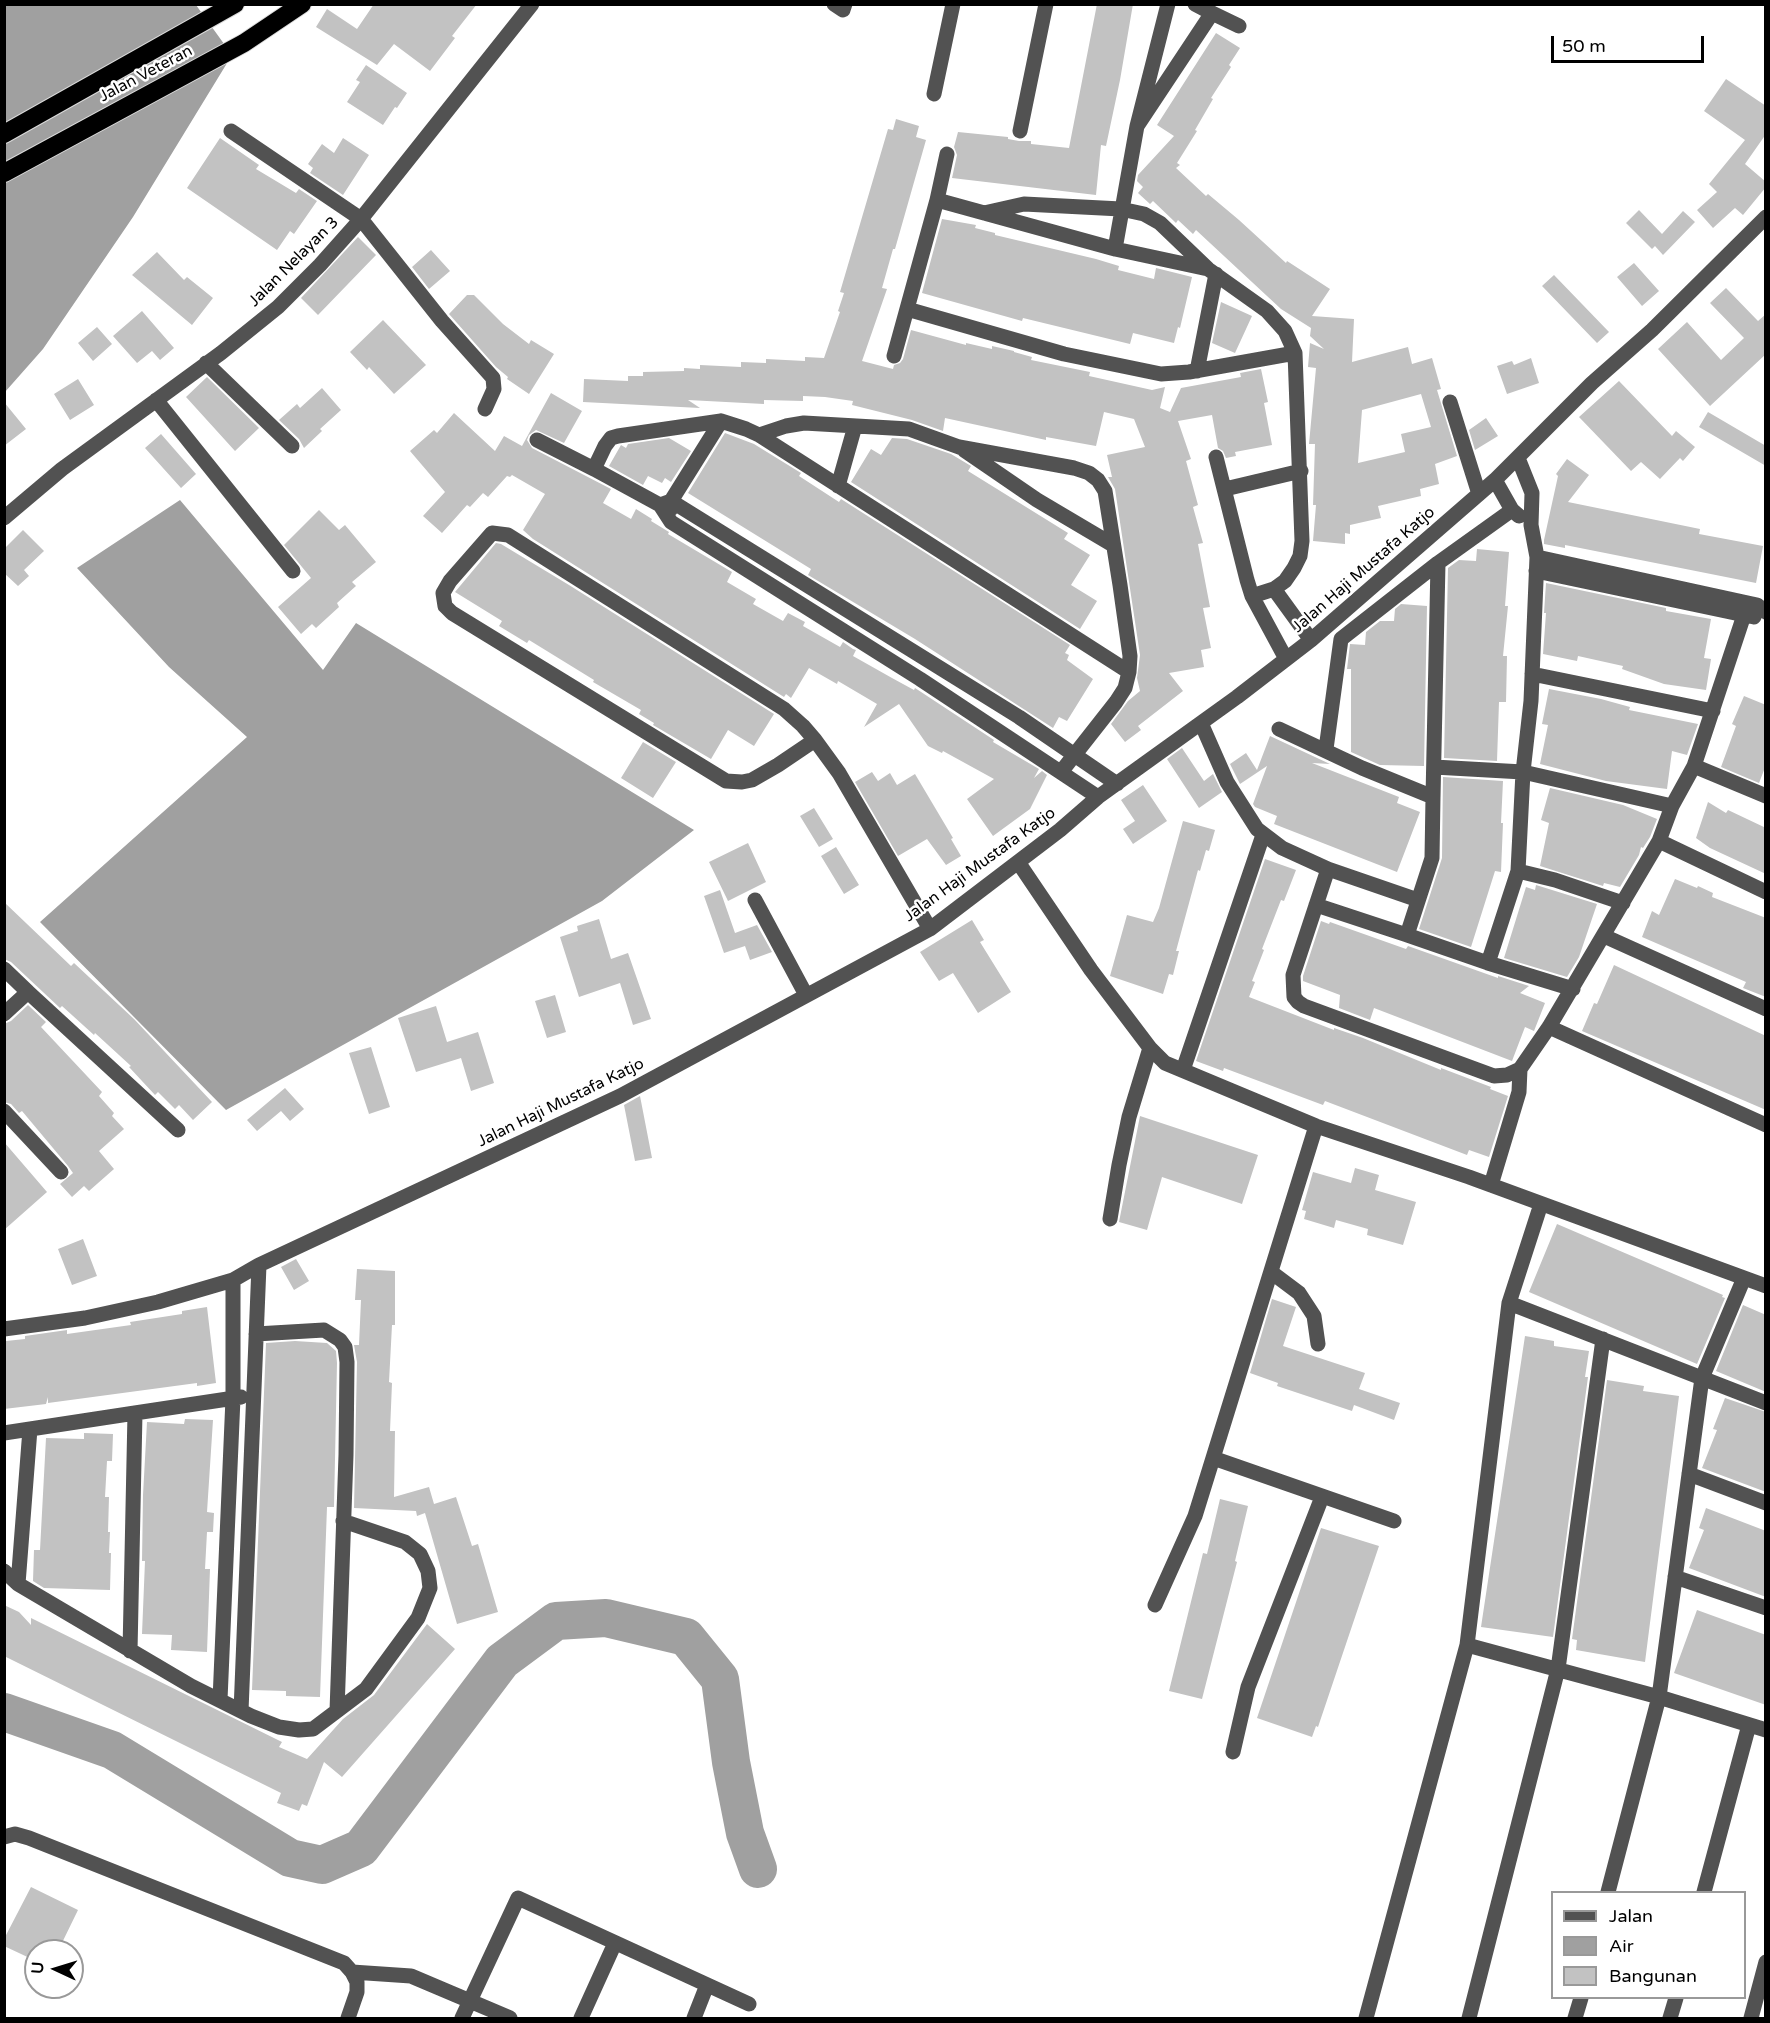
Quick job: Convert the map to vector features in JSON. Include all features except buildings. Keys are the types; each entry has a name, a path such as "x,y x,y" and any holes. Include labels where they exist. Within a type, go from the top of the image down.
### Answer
{"highway":[{"name":"Jalan Veteran","path":"4,172 244,43 302,4"},
{"name":"Jalan Veteran","path":"4,134 229,8"}],"street":[{"name":"Jalan Nelayan 3","path":"4,518 62,469 278,307 361,219 532,4"},
{"path":"834,4 843,10 845,4"},
{"path":"934,94 953,4"},
{"path":"1020,131 1046,4"},
{"path":"1115,249 1137,126 1168,4"},
{"path":"1195,4 1239,26"},
{"path":"1137,126 1212,13"},
{"path":"231,131 361,219 442,321 493,378 494,389 485,409"},
{"path":"894,356 937,200 947,154"},
{"path":"937,200 1115,249 1212,272"},
{"path":"984,213 1024,204 1121,209 1144,214 1160,223 1212,272 1267,310 1285,331 1295,353 1302,541 1300,556 1285,581 1274,588 1252,596"},
{"name":"Jalan Haji Mustafa Katjo","path":"4,1329 85,1318 158,1302 233,1280 259,1265 573,1119 930,929 1060,830 1098,797 1311,640 1495,480 1592,383 1652,330 1766,217"},
{"path":"1197,371 1212,272"},
{"path":"907,309 1076,356 1161,374 1197,371 1295,353"},
{"path":"206,363 292,446"},
{"path":"156,400 293,572"},
{"path":"1450,402 1479,494"},
{"path":"721,421 666,503 670,522 920,678 1098,797"},
{"path":"594,469 605,446 612,438 618,436 721,421 759,435 1129,672"},
{"path":"759,435 804,423 909,429 959,447 1053,463 1089,473 1098,480 1104,491 1113,545 1130,656 1129,672 1125,688 1116,702 1061,772"},
{"path":"838,486 855,426"},
{"path":"537,440 666,503 1019,717 1117,784"},
{"path":"959,447 1037,500 1113,545"},
{"path":"1216,457 1252,596 1286,659"},
{"path":"1488,963 1518,871 1523,772 1531,701 1537,564 1531,525 1532,493 1518,458"},
{"path":"1225,489 1300,471"},
{"path":"1495,480 1512,510 1531,525"},
{"path":"1326,749 1340,641 1438,563 1512,510"},
{"path":"815,740 752,780 726,782 452,613 445,606 443,593 450,581 492,533 508,535 784,709 796,718 815,740 839,773 930,929"},
{"path":"1407,935 1432,858 1438,563"},
{"path":"1537,564 1746,609 1757,605 1766,612"},
{"path":"1274,588 1311,640"},
{"path":"1328,869 1293,975 1294,997 1298,1002 1494,1076 1507,1075 1520,1069 1550,1027 1659,840 1672,806 1694,766 1746,609"},
{"path":"1532,674 1713,711"},
{"path":"1201,723 1227,782 1263,835 1282,848 1328,869 1418,900"},
{"path":"1279,729 1326,749 1362,768 1433,797"},
{"path":"1694,766 1766,796"},
{"path":"1434,767 1523,772 1672,806"},
{"path":"1183,1070 1263,835"},
{"path":"1659,840 1766,892"},
{"path":"1018,862 1091,970 1150,1048 1165,1063 1316,1126 1491,1185 1766,1286"},
{"path":"1518,871 1555,880 1623,903"},
{"path":"754,900 806,995"},
{"path":"1316,905 1573,989"},
{"path":"1604,936 1766,1009"},
{"path":"4,969 177,1130"},
{"path":"4,1014 28,992"},
{"path":"1550,1027 1766,1125"},
{"path":"1110,1219 1129,1117 1150,1048"},
{"path":"1491,1185 1519,1092 1520,1069"},
{"path":"4,1111 62,1172"},
{"path":"1155,1605 1195,1516 1316,1126"},
{"path":"1366,2019 1467,1645 1509,1303 1541,1204"},
{"path":"241,1711 259,1265"},
{"path":"1271,1272 1299,1293 1314,1316 1318,1344"},
{"path":"1609,1891 1659,1697 1702,1378 1744,1278"},
{"path":"220,1700 233,1398 233,1280"},
{"path":"1509,1303 1766,1402"},
{"path":"256,1334 324,1330 340,1340 345,1347 347,1362 337,1711"},
{"path":"1469,2019 1558,1670 1603,1340"},
{"path":"4,1432 253,1396"},
{"path":"130,1651 135,1413"},
{"path":"18,1584 30,1429"},
{"path":"1213,1458 1394,1521"},
{"path":"1689,1474 1766,1503"},
{"path":"1233,1752 1248,1688 1322,1497"},
{"path":"4,1571 18,1584 130,1651 241,1711 279,1727 299,1730 313,1729 366,1689 418,1618 430,1588 428,1571 420,1554 405,1542 343,1521"},
{"path":"1675,1577 1766,1608"},
{"path":"1467,1645 1659,1697 1766,1731"},
{"path":"1705,1891 1749,1725"},
{"path":"4,1837 15,1834 29,1838 344,1964 352,1972 357,1982 357,1992 348,2019"},
{"path":"462,2019 518,1898 749,2004"},
{"path":"581,2019 615,1943"},
{"path":"1751,2019 1766,1962"},
{"path":"352,1972 411,1976 510,2019"},
{"path":"694,2019 707,1985"},
{"path":"1575,2019 1581,1999"},
{"path":"1670,2019 1676,1999"}],"water":[{"path":"5,5 196,5 232,55 133,217 43,349 5,392"},
{"path":"180,500 323,670 356,623 694,830 602,901 226,1110 40,922 247,737 169,667 77,568"}],"waterway":[{"path":"4,1712 112,1750 290,1858 322,1865 361,1848 502,1661 556,1621 606,1618 686,1637 720,1679 731,1762 745,1833 758,1869"}]}
